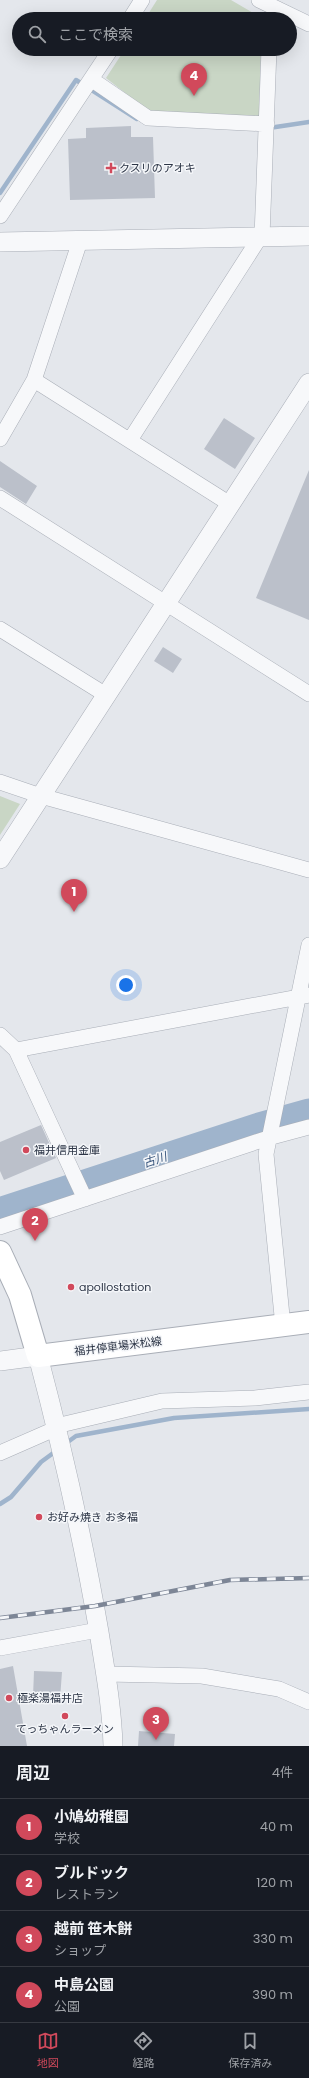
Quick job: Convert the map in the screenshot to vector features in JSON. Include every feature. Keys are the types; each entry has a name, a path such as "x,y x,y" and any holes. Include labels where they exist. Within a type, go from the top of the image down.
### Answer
{"main road":[{"path":"0,1252 20,1296 38,1356"},
{"name":"福井停車場米松線","path":"38,1356 309,1322"}],"street":[{"path":"134,12 142,0"},
{"path":"267,8 278,12"},
{"path":"297,19 309,24"},
{"path":"0,216 105,56"},
{"path":"130,440 261,237 269,56"},
{"path":"91,78 148,118 266,124"},
{"path":"0,242 309,236"},
{"path":"0,439 34,380 80,241"},
{"path":"34,380 230,504"},
{"path":"0,859 309,383"},
{"path":"0,498 309,694"},
{"path":"0,629 106,695"},
{"path":"0,782 41,796 309,870"},
{"path":"283,1326 266,1154 268,1138 303,996 309,945"},
{"path":"16,1050 303,996"},
{"path":"0,1035 16,1050 85,1199"},
{"path":"0,1227 268,1138 309,1127"},
{"path":"0,1361 38,1356 57,1427 95,1606 106,1674 114,1746"},
{"path":"0,1453 57,1427 162,1401 255,1398 309,1392"},
{"path":"0,1648 98,1630"},
{"path":"106,1674 202,1676 279,1689 309,1702"}],"green space":[{"path":"157,0 231,0 252,12 149,12"},
{"path":"120,56 261,56 259,119 152,114 106,78"},
{"path":"0,796 20,804 0,835"}],"building":[{"name":"クスリのアオキ","path":"131,126 131,137 153,137 155,198 70,200 68,139 86,138 86,128"},
{"path":"224,418 255,438 235,469 204,449"},
{"path":"0,461 37,486 26,504 0,487"},
{"path":"309,470 309,620 256,598"},
{"path":"163,647 182,659 173,673 154,661"},
{"name":"福井信用金庫","path":"41,1125 56,1158 4,1180 0,1171 0,1142"},
{"name":"極楽湯福井店","path":"13,1666 27,1746 0,1746 0,1669"},
{"path":"34,1671 62,1672 60,1699 33,1697"},
{"path":"139,1731 175,1734 174,1746 138,1746"}],"waterway":[{"path":"0,193 76,80 137,119"},
{"path":"269,128 309,122"},
{"name":"古川","path":"2,1210 259,1126 309,1112"},
{"path":"65,1444 76,1436 174,1418 309,1409"},
{"path":"0,1504 11,1497 41,1462 56,1451"}],"railway":[{"path":"0,1618 95,1606 230,1580 309,1578"}],"place":[{"name":"中島公園","path":"194,96"},
{"name":"クスリのアオキ","path":"111,168"},
{"name":"小鳩幼稚園","path":"74,912"},
{"name":"福井信用金庫","path":"26,1150"},
{"name":"ブルドック","path":"35,1241"},
{"name":"apollostation","path":"71,1287"},
{"name":"お好み焼き お多福","path":"39,1517"},
{"name":"極楽湯福井店","path":"9,1698"},
{"name":"てっちゃんラーメン","path":"65,1716"},
{"name":"越前 笹木餅","path":"156,1740"}]}
